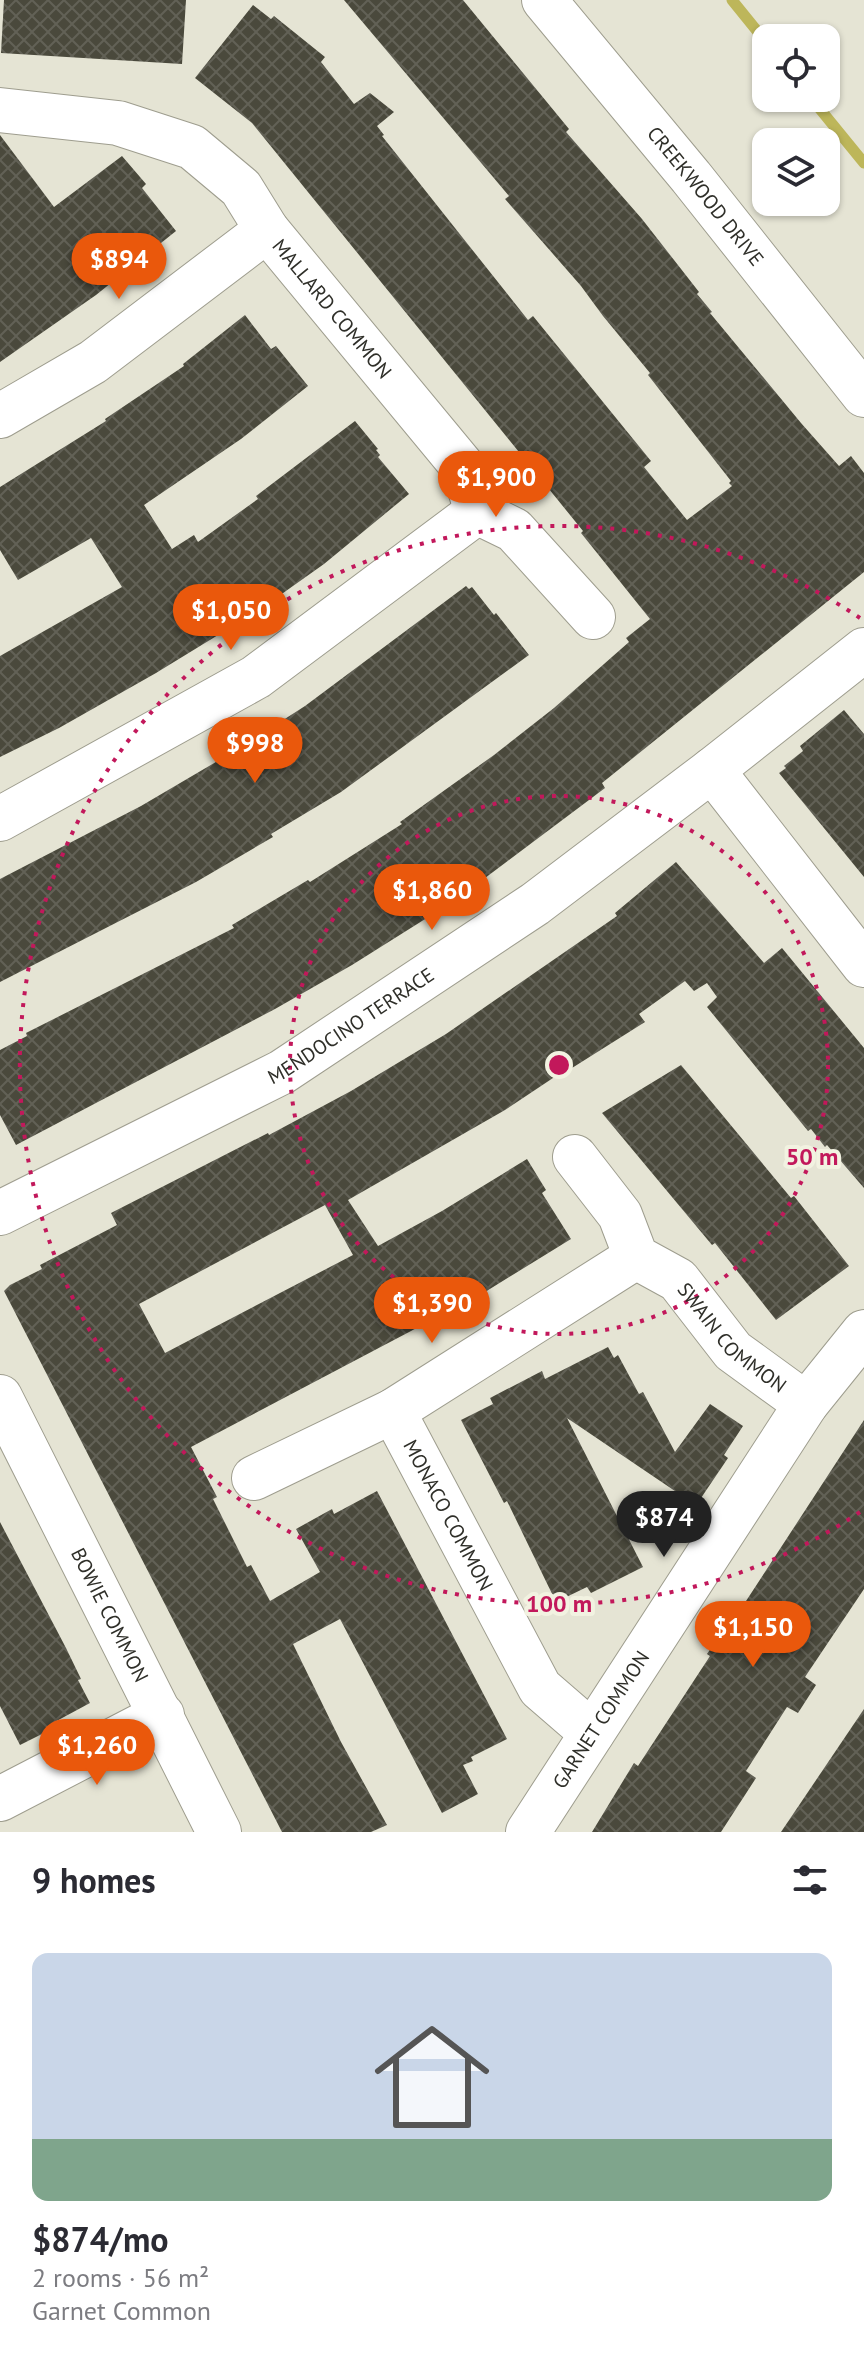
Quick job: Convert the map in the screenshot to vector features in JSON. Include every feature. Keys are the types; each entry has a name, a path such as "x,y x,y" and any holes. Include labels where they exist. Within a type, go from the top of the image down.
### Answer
{"street":[{"name":"CREEKWOOD DRIVE","path":"544,0 691,177 864,395"},
{"name":"MALLARD COMMON","path":"0,110 118,123 192,147 241,188 267,230 463,467 477,512"},
{"path":"0,416 93,362 267,230"},
{"path":"0,819 256,677 477,512 514,530 593,617"},
{"name":"MENDOCINO TERRACE","path":"0,1213 282,1072 535,904 864,650"},
{"path":"712,770 864,965"},
{"path":"254,1478 393,1411 636,1257 620,1215 575,1157"},
{"name":"SWAIN COMMON","path":"636,1257 678,1280 733,1351 806,1404"},
{"name":"GARNET COMMON","path":"528,1832 806,1404 864,1332"},
{"name":"BOWIE COMMON","path":"0,1397 219,1832"},
{"name":"MONACO COMMON","path":"393,1411 540,1688 592,1733"},
{"path":"0,1799 162,1715"}],"building":[{"path":"4,0 186,0 182,64 1,53"},
{"path":"344,0 463,0 569,129 566,132 642,219 699,292 697,294 710,313 801,423 839,466 851,456 864,473 864,572 602,783 605,788 457,899 275,1009 16,1145 0,1115 0,1050 27,1036 26,1033 234,928 232,925 308,880 310,882 402,824 400,822 554,708 629,642 626,638 650,619 581,533 583,531 252,123 195,78 253,5 271,19 274,16 325,57 321,62 354,104 370,93 394,112 377,126 382,136 528,320 533,316 651,461 644,467 687,520 732,486 648,375 650,373 581,286 505,199 509,196"},
{"path":"0,135 54,207 122,156 146,184 142,188 176,231 96,295 0,362"},
{"path":"245,315 271,349 276,346 308,386 241,439 144,505 172,549 194,535 198,542 258,499 256,496 355,421 378,449 378,457 409,494 324,564 262,608 156,673 59,728 0,757 0,656 122,587 91,538 18,580 0,550 0,487 106,421 184,366"},
{"path":"466,586 469,589 472,587 494,615 496,613 529,655 341,792 271,834 273,837 196,882 0,982 0,879 141,806 238,749 305,706"},
{"path":"844,710 864,734 864,877 779,773 803,751 800,746"},
{"path":"676,862 764,963 782,948 864,1048 864,1188 827,1145 825,1147 811,1129 808,1131 707,1007 717,997 707,983 694,991 685,981 639,1014 645,1022 505,1110 348,1200 378,1246 527,1159 546,1190 542,1193 571,1239 485,1292 191,1447 217,1497 213,1499 247,1567 251,1565 270,1601 320,1572 296,1529 332,1509 334,1514 377,1491 507,1739 471,1757 473,1761 463,1765 478,1794 442,1813 340,1619 293,1644 341,1742 387,1825 371,1832 282,1832 4,1291 42,1269 40,1265 117,1225 111,1213 269,1135 351,1091 446,1034 617,916 615,913","holes":["325,1205 353,1255 165,1353 139,1304"]},
{"path":"681,1065 791,1198 794,1196 849,1266 776,1320 715,1243 712,1245 602,1113"},
{"path":"608,1347 614,1358 618,1355 639,1394 643,1392 675,1452 710,1404 743,1426 724,1455 728,1458 701,1498 706,1512 567,1418 643,1567 591,1593 587,1587 556,1602 507,1501 504,1503 461,1420 493,1404 490,1398 542,1371 545,1379"},
{"path":"864,1420 864,1589 805,1677 816,1685 798,1713 787,1707 746,1771 756,1778 721,1832 592,1832 634,1763 638,1766 710,1656 707,1654 729,1622 731,1624"},
{"path":"0,1522 66,1648 90,1703 51,1724 54,1728 20,1745 0,1706"},
{"path":"864,1709 864,1832 781,1832"}],"waterway":[{"path":"732,0 752,25"},
{"path":"822,112 864,163"}]}
